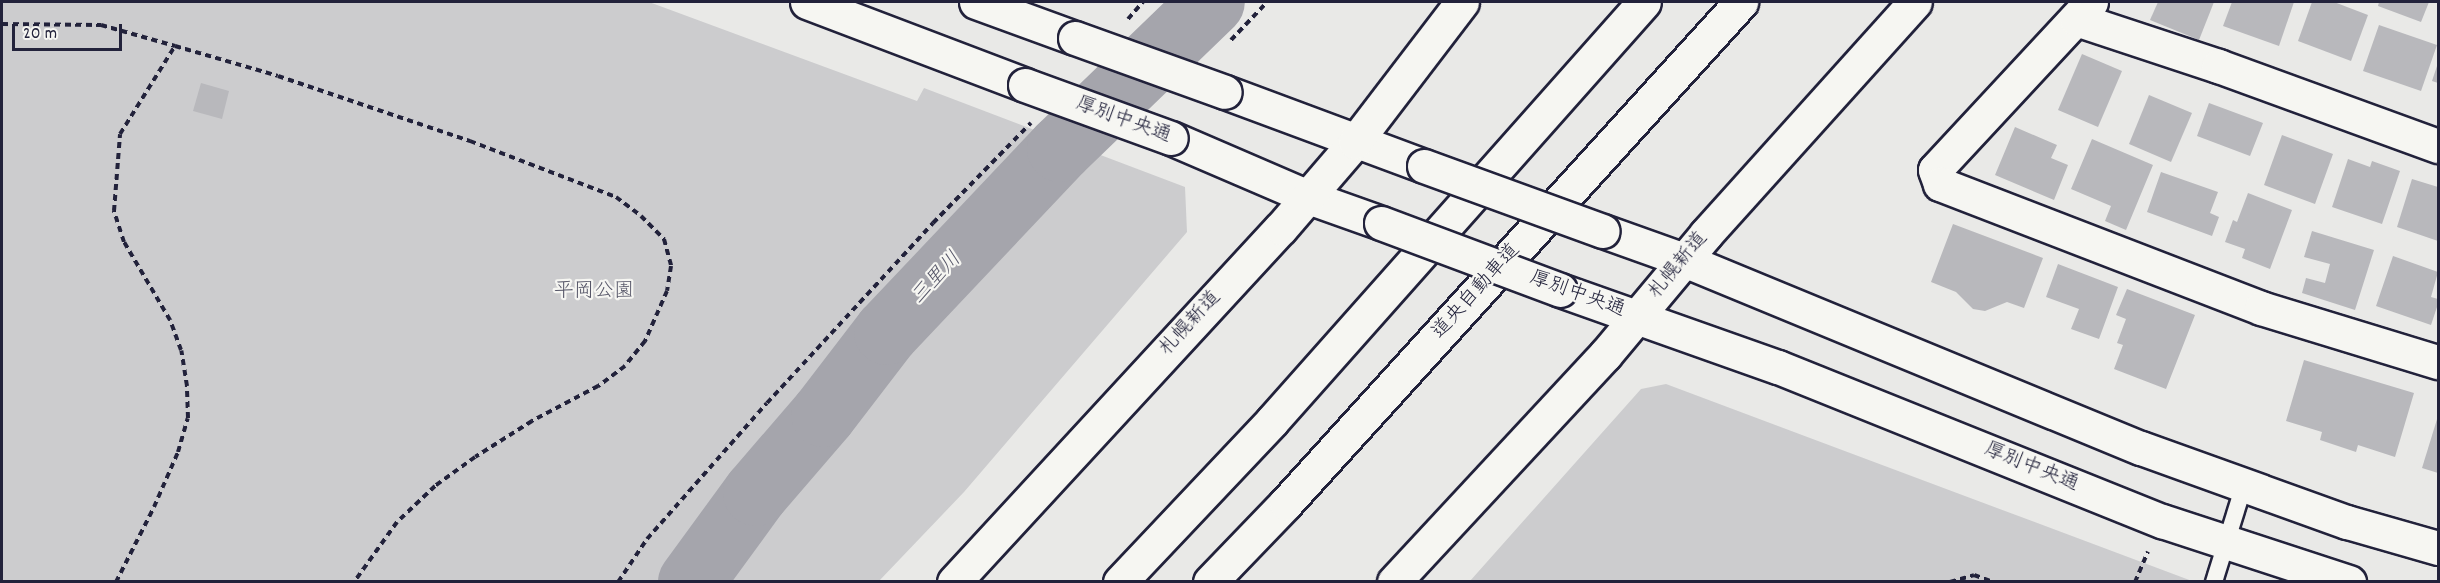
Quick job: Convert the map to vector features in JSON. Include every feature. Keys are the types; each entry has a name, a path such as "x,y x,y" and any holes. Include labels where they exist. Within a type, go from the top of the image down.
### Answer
{"main road":[{"name":"厚別中央通","path":"807,2 1024,85 1171,138 1308,197 1778,367 2162,521 2349,582"},
{"path":"976,2 1684,260 2141,448 2347,522 2439,548"},
{"name":"札幌新道","path":"954,582 1308,197 1355,142 1462,2"},
{"path":"1120,582 1272,421 1644,2"},
{"name":"道央自動車道","path":"1210,582 1294,494 1741,2"},
{"name":"札幌新道","path":"1394,582 1605,355 1684,260 1914,2"},
{"path":"2439,146 2218,66 2084,10 1935,170 1940,184 2261,308 2439,362"}],"lane":[{"path":"2214,582 2244,485"}],"path":[{"path":"1231,40 1268,2"},
{"path":"2,24 100,25 278,76 460,137 616,197 641,216 664,239 671,266 667,291 645,341 625,366 598,386 532,421 475,457 435,486 397,522 354,582"},
{"path":"116,582 159,496 178,452 188,418 187,387 181,350 170,320 124,242 114,211 120,134 175,46"},
{"path":"618,582 646,539 767,403 933,223 1033,120"},
{"path":"1950,582 1974,575 1993,582"},
{"path":"2017,582 2070,582"}],"green space":[{"name":"平岡公園","path":"2,2 649,2 917,101 924,88 1185,187 1187,232 964,492 879,581 2,581"},
{"path":"1666,384 2192,581 1470,581 1641,389"}],"building":[{"path":"2158,2 2214,2 2199,40 2150,20"},
{"path":"2232,2 2294,2 2279,46 2223,26"},
{"path":"2312,2 2334,2 2368,15 2351,61 2298,41"},
{"path":"2379,2 2429,2 2421,22 2378,6"},
{"path":"2379,25 2437,45 2421,91 2363,71"},
{"path":"2082,54 2122,71 2098,127 2058,110"},
{"path":"2438,63 2438,83 2432,81"},
{"path":"201,83 229,91 222,119 193,111"},
{"path":"2149,95 2192,113 2171,162 2129,144"},
{"path":"2209,103 2263,123 2250,156 2197,136"},
{"path":"2015,127 2057,145 2051,158 2068,165 2054,200 1995,175"},
{"path":"2282,135 2333,154 2315,204 2264,185"},
{"path":"2092,139 2153,165 2126,230 2105,221 2111,206 2071,189"},
{"path":"2348,159 2370,167 2372,161 2400,171 2382,224 2332,207"},
{"path":"2161,172 2218,192 2210,213 2219,217 2212,236 2147,212"},
{"path":"2412,179 2438,187 2438,241 2397,227"},
{"path":"2248,193 2292,210 2270,269 2242,258 2245,249 2225,242 2233,220 2237,222"},
{"path":"1953,224 2043,258 2024,308 2007,302 1985,311 1973,309 1956,292 1931,282"},
{"path":"2312,231 2374,250 2355,310 2302,293 2306,278 2325,283 2330,264 2304,257"},
{"path":"2393,256 2438,272 2431,297 2438,299 2438,304 2431,325 2376,306"},
{"path":"2058,264 2118,287 2099,339 2071,329 2079,309 2046,297"},
{"path":"2127,289 2195,315 2166,389 2114,369 2123,345 2117,343 2126,319 2116,315"},
{"path":"2304,360 2414,393 2395,457 2358,445 2356,452 2320,440 2322,432 2286,421"},
{"path":"2438,416 2438,473 2422,468"}],"waterway":[{"name":"三里川","path":"691,582 756,493 824,414 887,332 1060,149 1212,2"}]}
